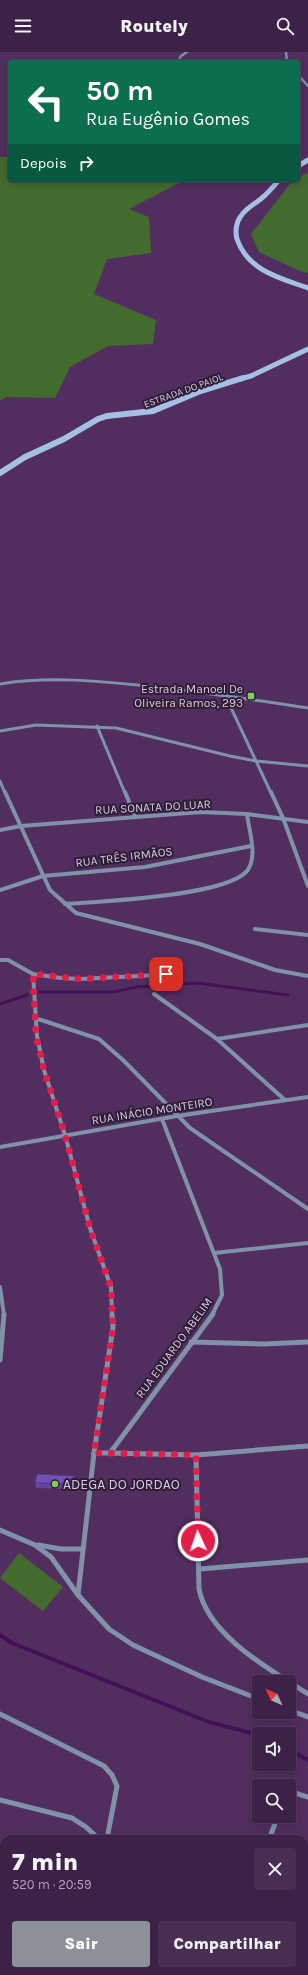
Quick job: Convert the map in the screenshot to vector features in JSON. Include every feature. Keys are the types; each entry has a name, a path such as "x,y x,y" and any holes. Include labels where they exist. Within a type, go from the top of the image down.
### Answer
{"street":[{"path":"179,60 181,56 187,52"},
{"path":"300,77 308,86"},
{"path":"277,182 262,199 239,218 236,227 238,243 242,253 253,266 308,288"},
{"name":"ESTRADA DO PAIOL","path":"0,473 25,457 64,439 98,419 107,416 137,414 153,411 198,392 251,376 308,349"},
{"path":"0,684 43,679 82,680 225,695 308,708"},
{"path":"225,695 283,818 308,886"},
{"path":"0,731 36,725 97,726 128,730 155,739 256,761 308,766"},
{"path":"97,726 134,816"},
{"path":"0,781 50,890 76,913 118,926 200,944 275,970 308,976"},
{"name":"RUA SONATA DO LUAR","path":"0,830 20,826 201,812 247,814 308,822"},
{"path":"65,904 138,898 228,883 238,879 246,873 252,858 247,814"},
{"name":"RUA TRÊS IRMÃOS","path":"0,890 43,876 145,867 251,846"},
{"path":"255,929 308,935"},
{"path":"0,960 8,960 33,974 80,979 177,974"},
{"path":"33,974 36,1036 44,1070 65,1135 90,1228 111,1287 113,1308 113,1327 94,1453 78,1595"},
{"path":"154,994 217,1039 285,1100"},
{"path":"34,1018 99,1039 124,1061 177,1116 200,1135 308,1209"},
{"path":"217,1039 308,1025"},
{"name":"RUA INÁCIO MONTEIRO","path":"0,1147 177,1116 285,1100 307,1099"},
{"name":"RUA EDUARDO ABELIM","path":"110,1453 216,1310 223,1297 222,1282 214,1253 162,1119"},
{"path":"214,1253 308,1243"},
{"path":"0,1287 4,1299 5,1319 0,1360"},
{"path":"191,1342 264,1344 308,1342"},
{"path":"94,1453 196,1455 308,1446"},
{"path":"196,1455 200,1569 199,1589 203,1604 213,1619 230,1637 263,1664 308,1694"},
{"path":"0,1530 35,1545 51,1557 78,1595 109,1629 133,1645 202,1677 252,1696"},
{"path":"35,1545 61,1549 82,1549"},
{"path":"200,1569 308,1560"},
{"path":"296,1713 308,1717"},
{"path":"0,1714 104,1766 110,1772 115,1778 117,1786 108,1835"},
{"path":"296,1793 308,1797"},
{"path":"0,1800 72,1818 95,1835"},
{"path":"271,1835 275,1823"}],"green space":[{"path":"0,157 8,157 8,182 181,182 129,209 149,217 151,253 107,259 94,294 156,320 153,344 108,346 70,367 55,398 6,397 0,401"},
{"path":"308,172 308,273 300,271 259,252 251,234 290,184 300,182 300,177"},
{"path":"19,1553 63,1587 43,1611 0,1578"}],"building":[{"path":"37,1474 74,1476 73,1484 35,1483"}],"waterway":[{"path":"37,992 113,992 136,987 198,983 288,995"},
{"path":"0,1004 27,995"},
{"path":"0,1635 12,1643 209,1722 252,1733"},
{"path":"296,1754 308,1760"}],"place":[{"name":"Estrada Manoel De Oliveira Ramos, 293","path":"251,696"},
{"name":"ADEGA DO JORDAO","path":"55,1484"}],"route":[{"path":"166,974 80,979 33,974 34,1009 36,1036 44,1070 65,1135 90,1228 111,1287 113,1327 94,1453 196,1455 198,1541"}]}
